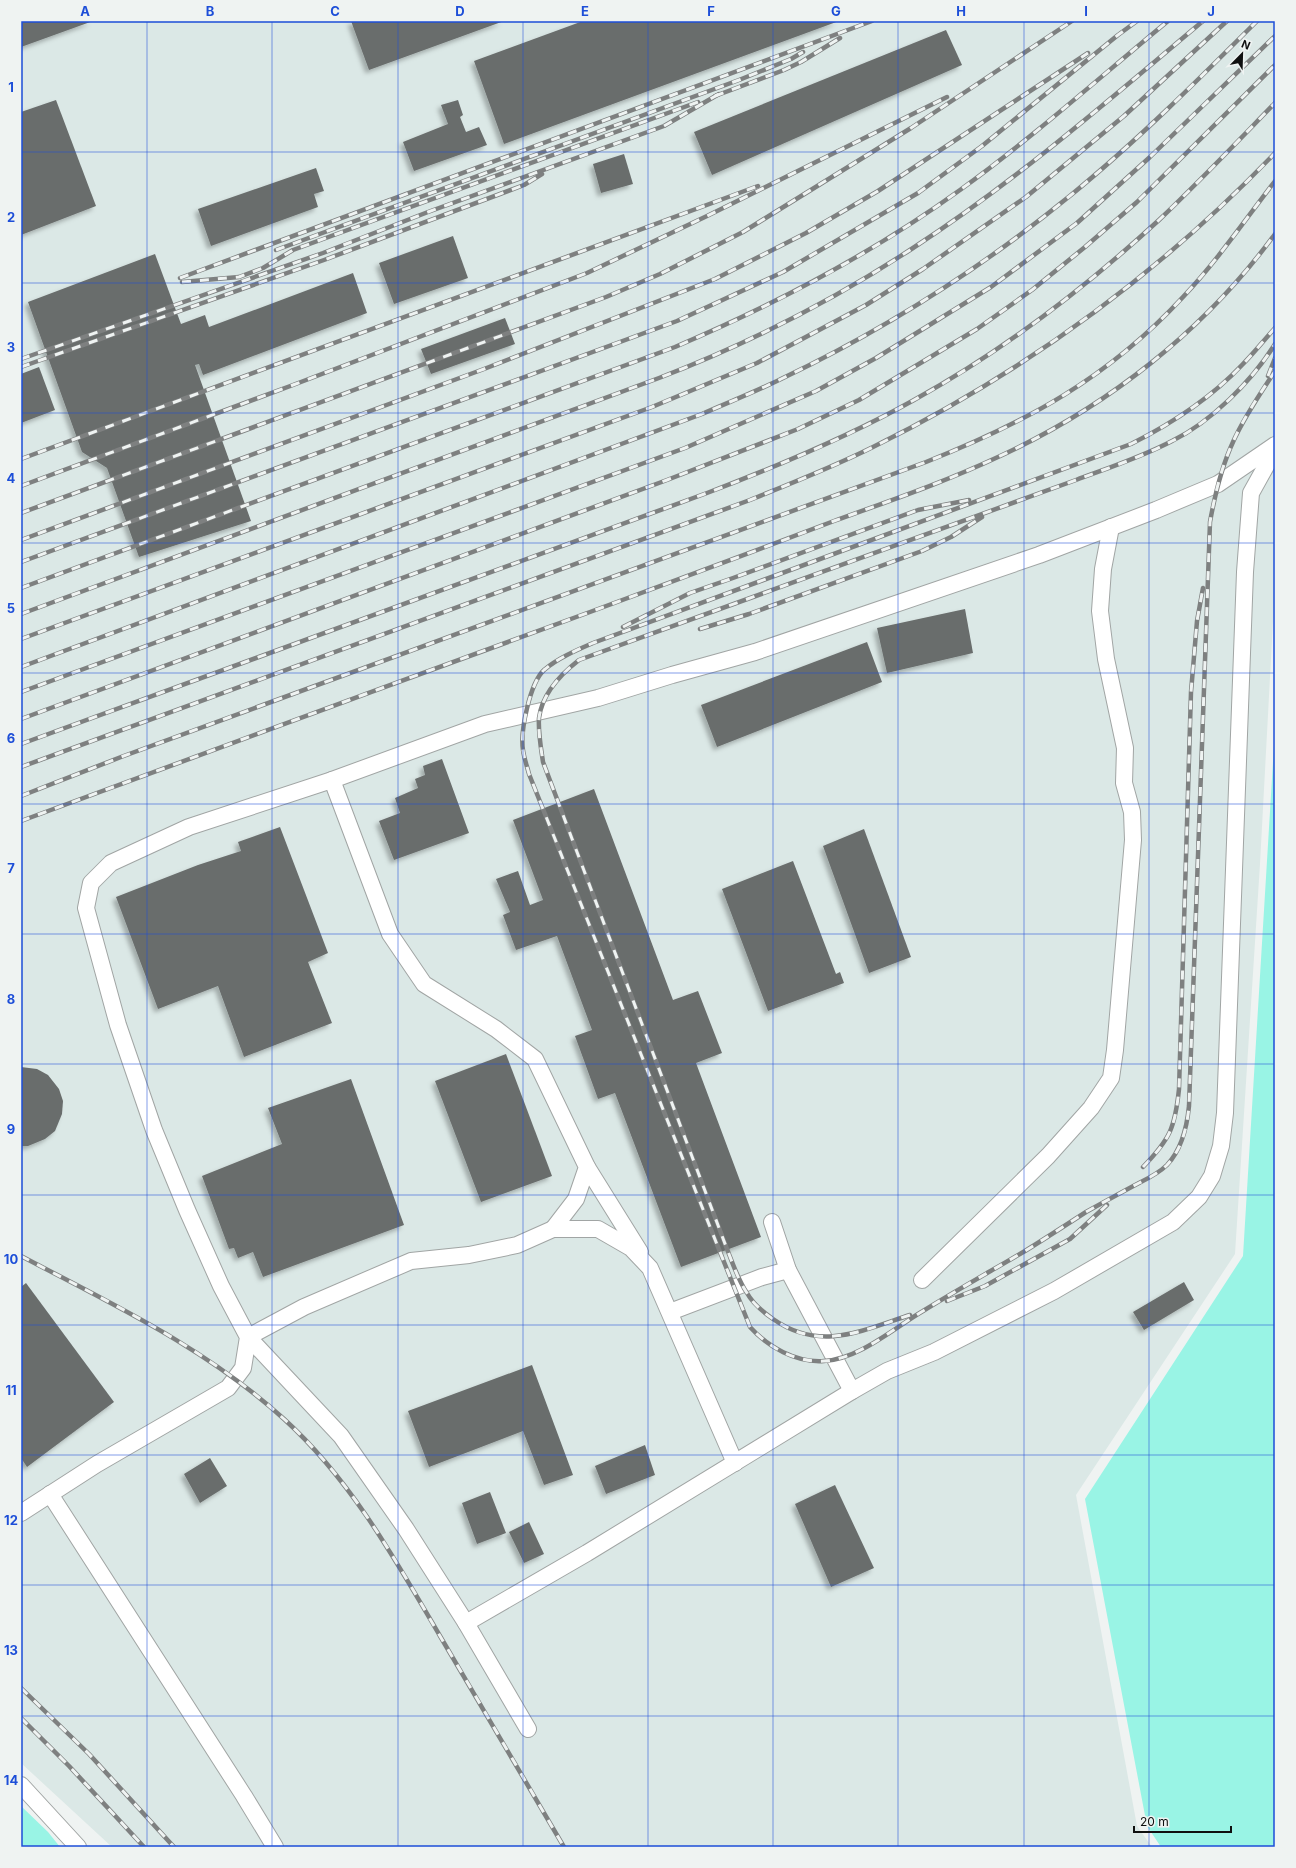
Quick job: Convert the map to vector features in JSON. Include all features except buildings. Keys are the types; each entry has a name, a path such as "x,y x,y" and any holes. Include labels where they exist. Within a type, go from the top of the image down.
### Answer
{"lane":[{"path":"528,1729 466,1623 406,1529 341,1436 248,1337 212,1265 154,1130 118,1025 86,908 91,883 111,863 189,827 332,780 485,724 598,698 672,675 755,652 1039,555 1111,528 1218,484 1275,445"},
{"path":"466,1623 887,1371 934,1352 1054,1291 1173,1222 1199,1197 1212,1176 1221,1146 1225,1113 1239,695 1245,572 1251,493 1275,450"},
{"path":"922,1280 1048,1156 1091,1108 1111,1078 1115,1050 1133,840 1132,812 1124,782 1125,748 1106,659 1100,611 1103,569 1111,528"},
{"path":"332,780 390,934 424,984 496,1029 535,1059 587,1167 650,1268 735,1463"},
{"path":"553,1229 576,1199 587,1167"},
{"path":"772,1222 788,1270 852,1391"},
{"path":"248,1337 304,1307 411,1261 469,1255 517,1245 553,1229 598,1229 632,1248 650,1268"},
{"path":"670,1312 762,1277 788,1270"},
{"path":"21,1513 97,1464 228,1388 243,1368 248,1337"},
{"path":"50,1494 244,1796 275,1847"},
{"path":"21,1785 78,1847"}],"shaded area":[{"path":"21,21 1275,21 1275,584 1260,864 1235,1254 1076,1495 1137,1826 1152,1847 112,1847 21,1763"}],"green space":[{"path":"1275,729 1275,1847 1161,1847 1147,1826 1085,1499 1243,1256"},
{"path":"21,1806 48,1832 60,1847 21,1847"}],"railway":[{"path":"180,278 872,21"},
{"path":"21,513 606,297 660,274 743,232 911,128 1072,21"},
{"path":"21,562 677,321 783,272 918,193 982,146 1137,21"},
{"path":"21,588 675,347 713,331 786,296 892,236 960,190 1039,129 1168,21"},
{"path":"21,614 659,378 725,351 789,320 883,267 989,195 1061,139 1203,21"},
{"path":"21,639 652,407 757,363 866,305 923,269 1026,197 1124,116 1227,21"},
{"path":"21,667 702,414 819,360 857,340 932,296 1037,222 1071,195 1143,132 1257,21"},
{"path":"21,692 685,448 816,391 876,358 991,287 1077,223 1150,157 1275,36"},
{"path":"715,96 784,70 801,62 840,38"},
{"path":"276,250 739,80 791,59 803,52"},
{"path":"21,540 484,369 715,279 806,233 878,191 1088,53"},
{"path":"21,719 667,480 798,429 859,400 977,329 1032,290 1137,202 1275,65"},
{"path":"21,359 323,253 428,212 664,126 719,94"},
{"path":"21,486 293,385 587,273 707,216 947,97"},
{"path":"182,282 239,277 263,268 293,250 698,102"},
{"path":"21,744 707,493 838,439 889,414 979,361 1042,317 1102,270 1159,220 1275,103"},
{"path":"21,767 750,500 828,468 873,447 929,418 983,387 1036,353 1087,317 1137,279 1185,239 1231,197 1275,153"},
{"path":"21,367 324,260 524,185 542,174"},
{"path":"21,796 121,757 926,462 998,431 1032,414 1064,395 1095,374 1155,326 1208,269 1275,181"},
{"path":"21,459 758,186"},
{"path":"21,821 743,556 917,491 998,457 1077,415 1115,390 1151,363 1185,334 1217,303 1275,234"},
{"path":"1275,328 1230,377 1204,399 1176,419 1131,444 593,643 549,666 539,676 534,685 527,708 522,742 529,774 750,1327 765,1341 783,1352 803,1359 824,1361 837,1359 863,1349 936,1303 1025,1251 1086,1212 1154,1175 1167,1165 1180,1145 1187,1122 1189,1106 1210,522 1219,481 1237,433 1275,371"},
{"path":"910,1315 858,1332 841,1335 807,1335 790,1329 773,1319 762,1311 749,1297 736,1272 727,1249 543,762 539,718 544,701 553,685 579,660 1076,480 1161,447 1187,433 1216,412 1243,386 1266,358 1275,344"},
{"path":"1268,376 1275,358"},
{"path":"623,627 690,593 918,510 969,500"},
{"path":"700,629 749,614 922,551 951,537 982,517"},
{"path":"1143,1167 1170,1132 1175,1114 1179,1089 1191,692 1197,621 1203,588"},
{"path":"947,1301 985,1286 1070,1239 1107,1205"},
{"path":"21,1256 125,1310 191,1349 223,1370 254,1394 284,1419 308,1443 351,1494 389,1550 564,1847"},
{"path":"21,1688 89,1754 174,1847"},
{"path":"21,1718 69,1766 144,1847"}]}
